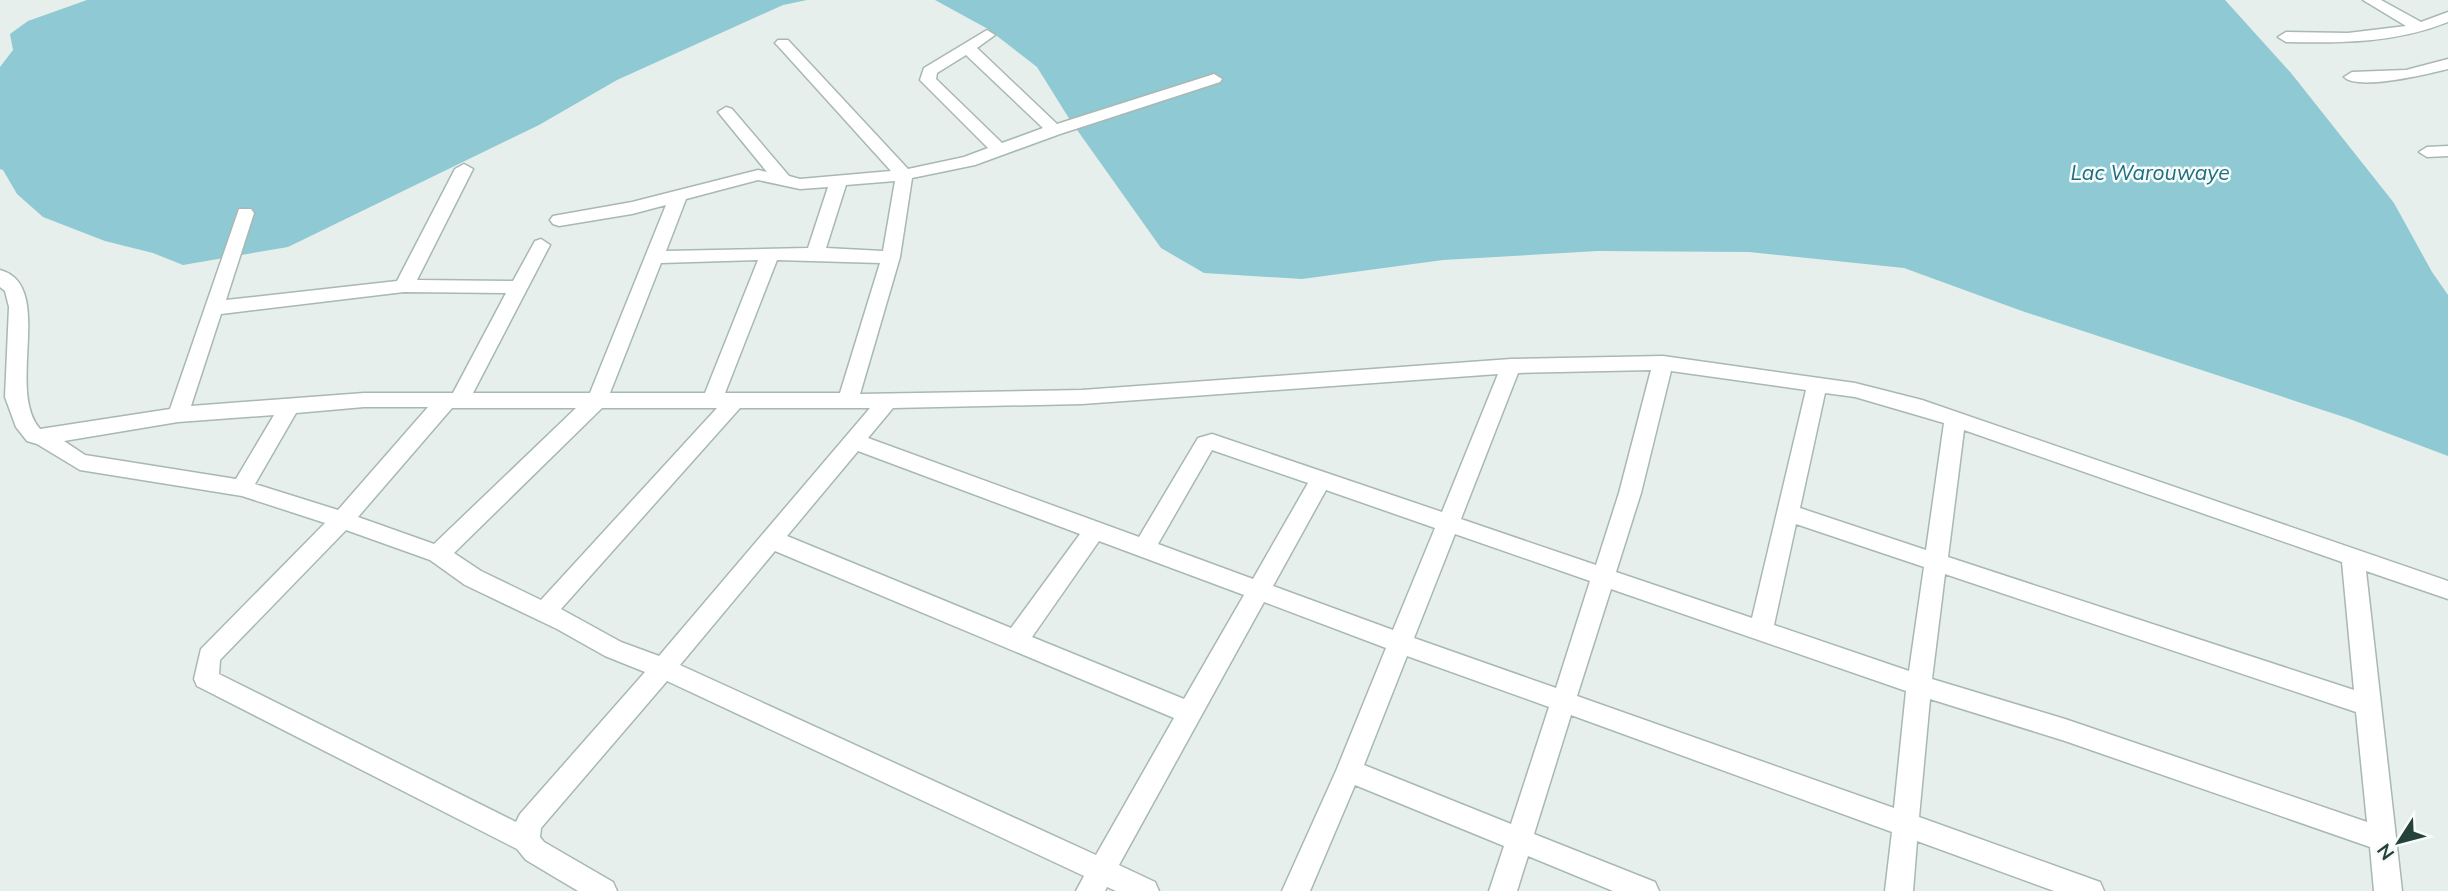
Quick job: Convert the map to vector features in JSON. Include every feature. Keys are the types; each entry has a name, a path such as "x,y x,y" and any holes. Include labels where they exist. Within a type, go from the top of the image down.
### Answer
{"street":[{"path":"2370,0 2420,28"},
{"path":"2286,37 2361,38 2420,28 2448,17"},
{"path":"987,35 930,71 928,80 1000,150"},
{"path":"783,43 904,175 901,210 891,257 848,401"},
{"path":"967,47 1054,130"},
{"path":"2352,77 2406,75 2448,64"},
{"path":"559,219 632,208 758,175 800,184 838,183 904,175 969,161 1054,130 1214,79"},
{"path":"726,112 784,181"},
{"path":"2427,152 2448,150"},
{"path":"404,286 464,169"},
{"path":"815,254 838,183"},
{"path":"438,554 597,400 679,195"},
{"path":"178,415 245,213"},
{"path":"541,245 453,400 342,520 209,656 206,679 526,840 571,881 603,891"},
{"path":"544,612 723,401 770,254"},
{"path":"654,257 815,254 891,257"},
{"path":"0,276 14,289 19,307 15,397 30,434 42,438 80,462 242,488 438,554 473,578 613,649 663,668 1095,881 1145,891"},
{"path":"215,309 404,286 517,287"},
{"path":"42,438 178,415 364,400 649,402 1082,397 1511,366 1663,363 1855,390 1915,405 2448,590"},
{"path":"1503,891 1630,493 1663,363"},
{"path":"1296,891 1349,771 1511,366"},
{"path":"1761,631 1817,385"},
{"path":"526,840 529,823 888,401"},
{"path":"242,488 291,404"},
{"path":"1899,891 1919,685 1955,419"},
{"path":"853,441 1400,643 2090,891"},
{"path":"1144,549 1205,444 1212,442 1919,685 2065,730 2382,839"},
{"path":"1095,881 1321,479"},
{"path":"1788,513 2368,705"},
{"path":"1016,640 1095,530"},
{"path":"770,540 1190,713"},
{"path":"2353,556 2388,891"},
{"path":"1349,771 1646,891"}],"water":[{"path":"87,0 807,0 783,5 617,80 539,125 288,247 183,265 153,253 105,241 43,217 17,194 0,169 0,67 13,50 10,34 28,21"},
{"name":"Lac Warouwaye","path":"935,0 2225,0 2291,73 2394,203 2432,272 2448,295 2448,456 2347,418 2022,311 1904,268 1749,252 1598,251 1443,260 1302,279 1204,273 1161,248 1070,120 1037,67 988,29"}]}
